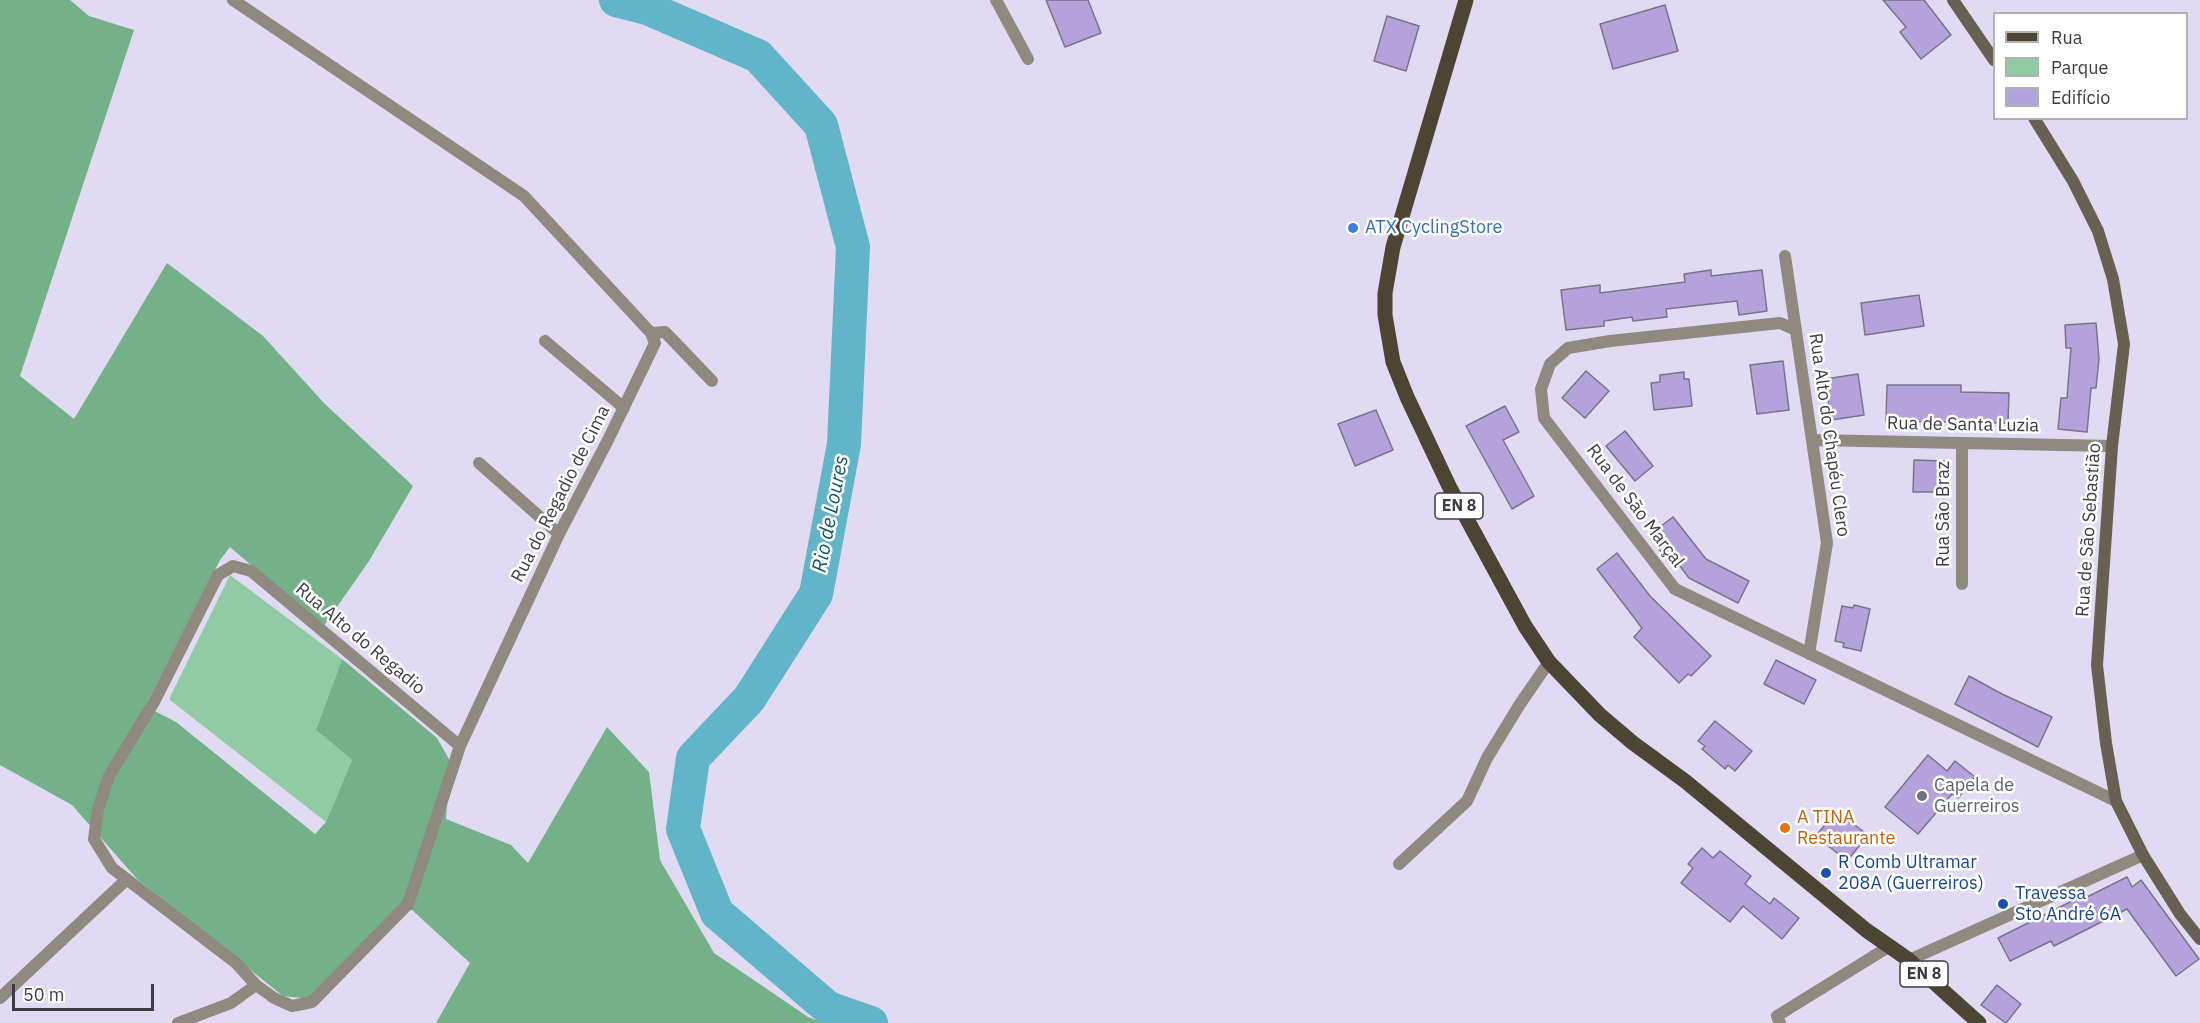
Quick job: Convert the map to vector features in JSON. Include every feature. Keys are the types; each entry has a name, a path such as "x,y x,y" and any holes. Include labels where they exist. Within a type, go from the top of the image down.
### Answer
{"main road":[{"name":"EN 8","path":"1466,0 1393,247 1385,315 1393,362 1449,486 1525,626 1549,662 1600,715 1633,743 1685,781 1866,930 1909,960 1979,1023"}],"street":[{"path":"233,0 524,196 651,333 664,332 712,381"},
{"path":"996,0 1028,59"},
{"path":"1953,0 1993,57"},
{"name":"Rua de São Sebastião","path":"2035,120 2073,181 2098,231 2113,279 2124,344 2112,446 2097,665 2106,743 2116,801 2143,855 2180,914 2200,939"},
{"name":"Rua Alto do Chapéu Clero","path":"1785,256 1827,543 1809,654"},
{"name":"Rua de São Marçal","path":"1796,330 1780,323 1610,341 1568,348 1550,364 1541,389 1544,418 1675,589 2116,801"},
{"name":"Rua do Regadio de Cima","path":"233,566 218,575 154,702 109,776 98,809 94,839 112,868 236,963 256,985 274,998 292,1006 312,1002 408,904 460,746 558,534 655,343 651,333"},
{"path":"545,341 624,408"},
{"name":"Rua de Santa Luzia","path":"1813,440 2112,446"},
{"name":"Rua São Braz","path":"1962,444 1962,584"},
{"path":"479,463 558,534"},
{"name":"Rua Alto do Regadio","path":"233,566 251,571 460,746"},
{"path":"1399,864 1467,801 1487,758 1549,662"},
{"path":"1909,960 2143,855"},
{"path":"0,998 127,879"},
{"path":"1780,1023 1778,1016 1890,946"},
{"path":"178,1023 231,1003 256,985"}],"green space":[{"path":"0,0 70,0 89,16 134,30 20,376 74,419 167,263 263,336 324,403 413,486 369,561 323,627 230,547 220,560 145,706 176,722 315,834 326,822 352,760 316,730 342,659 437,738 450,761 446,819 511,845 528,863 607,727 649,772 660,860 714,953 808,1017 823,1023 436,1023 470,963 412,910 395,914 311,999 283,996 138,880 72,805 0,765"},
{"path":"230,575 342,659 316,730 352,760 326,822 170,700"}],"building":[{"path":"1046,0 1088,0 1101,33 1065,47"},
{"path":"1883,0 1924,0 1951,35 1921,59 1900,32 1906,27"},
{"path":"1665,5 1678,51 1613,69 1600,24"},
{"path":"1387,16 1419,26 1406,71 1374,61"},
{"path":"1711,270 1711,276 1762,270 1767,311 1739,315 1737,301 1666,309 1667,317 1633,321 1632,317 1604,321 1604,326 1566,330 1561,290 1600,285 1600,293 1685,282 1684,274"},
{"path":"1919,295 1924,326 1865,335 1861,303"},
{"path":"2096,323 2099,359 2096,388 2091,388 2087,432 2058,429 2061,398 2067,398 2071,348 2066,348 2065,325"},
{"path":"1783,361 1789,410 1757,414 1750,365"},
{"path":"1586,371 1609,391 1585,418 1562,398"},
{"path":"1684,372 1684,379 1689,379 1692,406 1654,410 1651,383 1660,382 1660,375"},
{"path":"1858,374 1864,415 1831,420 1825,379"},
{"path":"1887,385 1961,385 1961,392 2009,393 2008,423 1886,421"},
{"path":"1505,406 1519,432 1503,440 1534,496 1512,509 1466,426"},
{"path":"1376,410 1393,450 1355,466 1338,424"},
{"path":"1625,431 1653,466 1635,481 1606,446"},
{"path":"1914,460 1944,461 1944,492 1913,492"},
{"path":"1673,517 1706,559 1749,581 1738,603 1689,578 1674,558 1669,562 1659,549 1663,545 1653,532"},
{"path":"1617,553 1650,596 1711,656 1691,676 1688,674 1679,683 1634,637 1642,628 1597,569"},
{"path":"1854,605 1870,609 1861,651 1843,647 1844,643 1835,641 1842,606 1853,608"},
{"path":"1776,660 1816,680 1804,704 1764,684"},
{"path":"1969,676 2052,717 2038,747 1955,704"},
{"path":"1715,721 1752,751 1735,771 1728,765 1725,769 1702,749 1705,746 1698,741"},
{"name":"Capela de Guerreiros","path":"1928,755 1947,771 1955,761 1975,777 1958,798 1952,794 1918,834 1885,807"},
{"path":"1836,811 1868,835 1847,861 1816,836"},
{"path":"1702,848 1713,858 1720,851 1751,876 1745,884 1770,904 1774,898 1799,918 1782,939 1743,906 1730,922 1681,883 1693,868 1688,864"},
{"path":"2127,877 2132,887 2141,880 2199,959 2176,976 2127,909 2054,946 2051,941 2010,961 1998,938 2080,897 2081,900"},
{"path":"1997,985 2021,1004 2006,1023 1981,1005"}],"waterway":[{"name":"Rio de Loures","path":"616,0 647,8 758,56 821,125 853,247 844,444 816,594 749,699 693,758 683,829 717,913 828,1008 871,1023"}],"place":[{"name":"ATX CyclingStore","path":"1353,228"},
{"name":"Capela de Guerreiros","path":"1922,796"},
{"name":"A TINA Restaurante","path":"1785,828"},
{"name":"R Comb Ultramar 208A (Guerreiros)","path":"1826,873"},
{"name":"Travessa Sto André 6A","path":"2003,904"}]}
